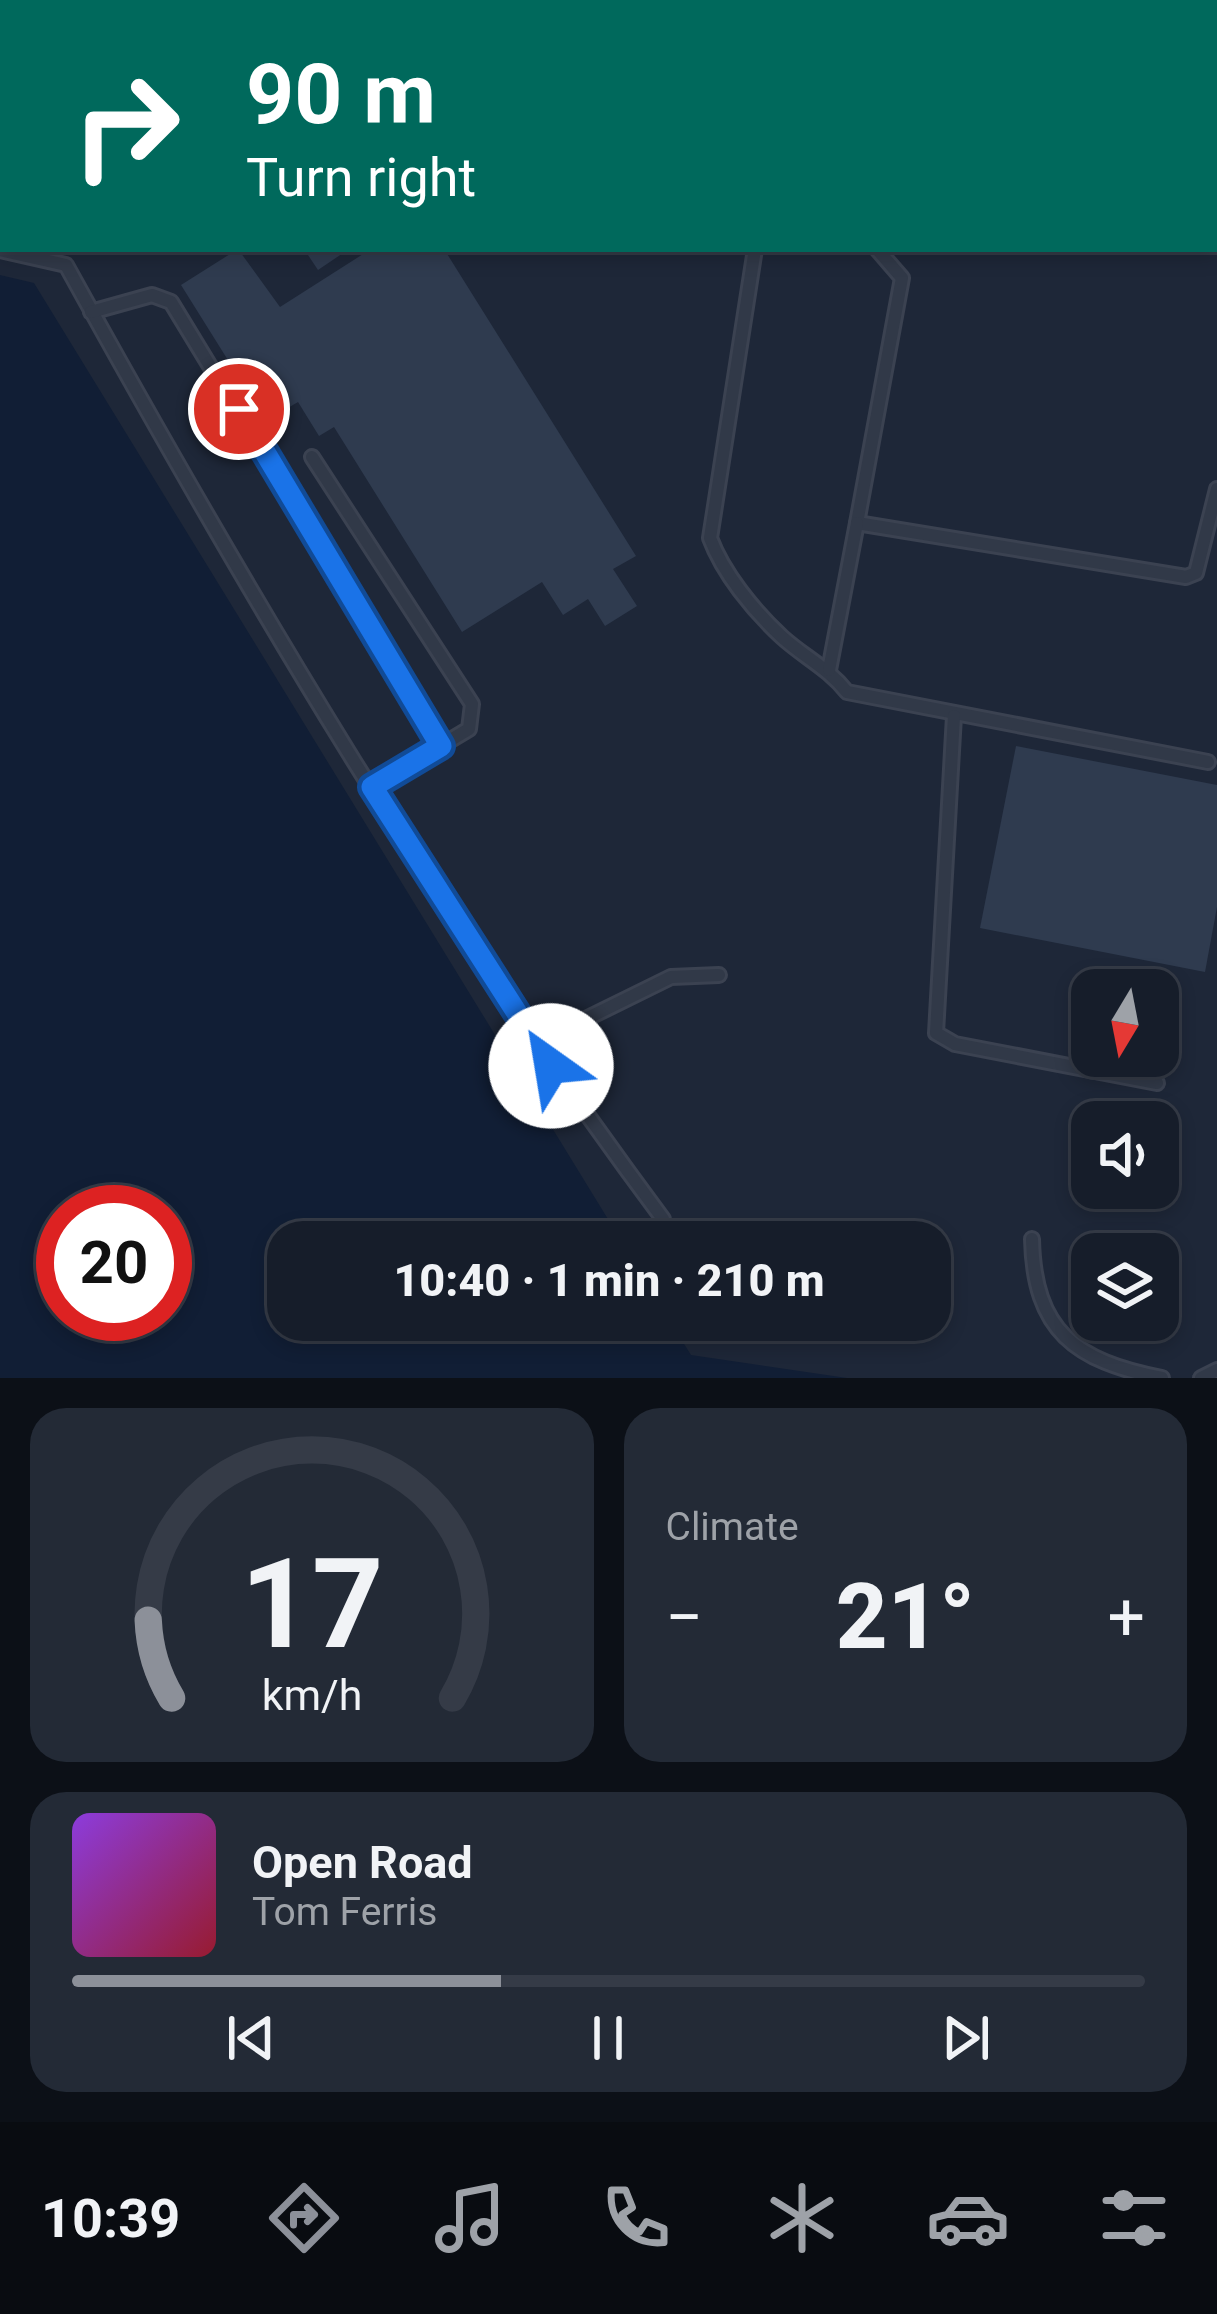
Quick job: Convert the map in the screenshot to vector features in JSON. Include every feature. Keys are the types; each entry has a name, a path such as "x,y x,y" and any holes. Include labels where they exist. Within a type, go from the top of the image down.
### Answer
{"lane":[{"path":"8,252 66,266"},
{"path":"65,252 66,266 244,587 537,1043 663,1219"},
{"path":"754,252 710,538 722,570 781,637 829,670 847,692 1208,762"},
{"path":"829,670 902,278 880,252"},
{"path":"91,312 152,296 171,302 441,746"},
{"path":"312,457 472,704 469,729 372,787"},
{"path":"857,523 1186,577 1196,573 1217,490"},
{"path":"954,716 936,1033 956,1044 1157,1083"},
{"path":"537,1043 671,977 719,975"},
{"path":"1032,1239 1032,1268 1048,1323 1100,1359 1162,1378"},
{"path":"1201,1378 1217,1370"}],"water":[{"path":"0,275 34,283 609,1221 267,1221 267,1341 682,1341 691,1355 847,1378 0,1378"}],"building":[{"path":"240,252 280,307 366,252 446,252 636,556 613,569 637,606 605,626 588,599 563,615 542,582 462,632 334,427 319,436 298,402 266,421 181,285"},
{"path":"306,252 345,252 318,270"},
{"path":"1016,746 1217,785 1217,907 1205,972 980,928"}],"route":[{"path":"239,409 441,746 372,787 551,1066"}]}
